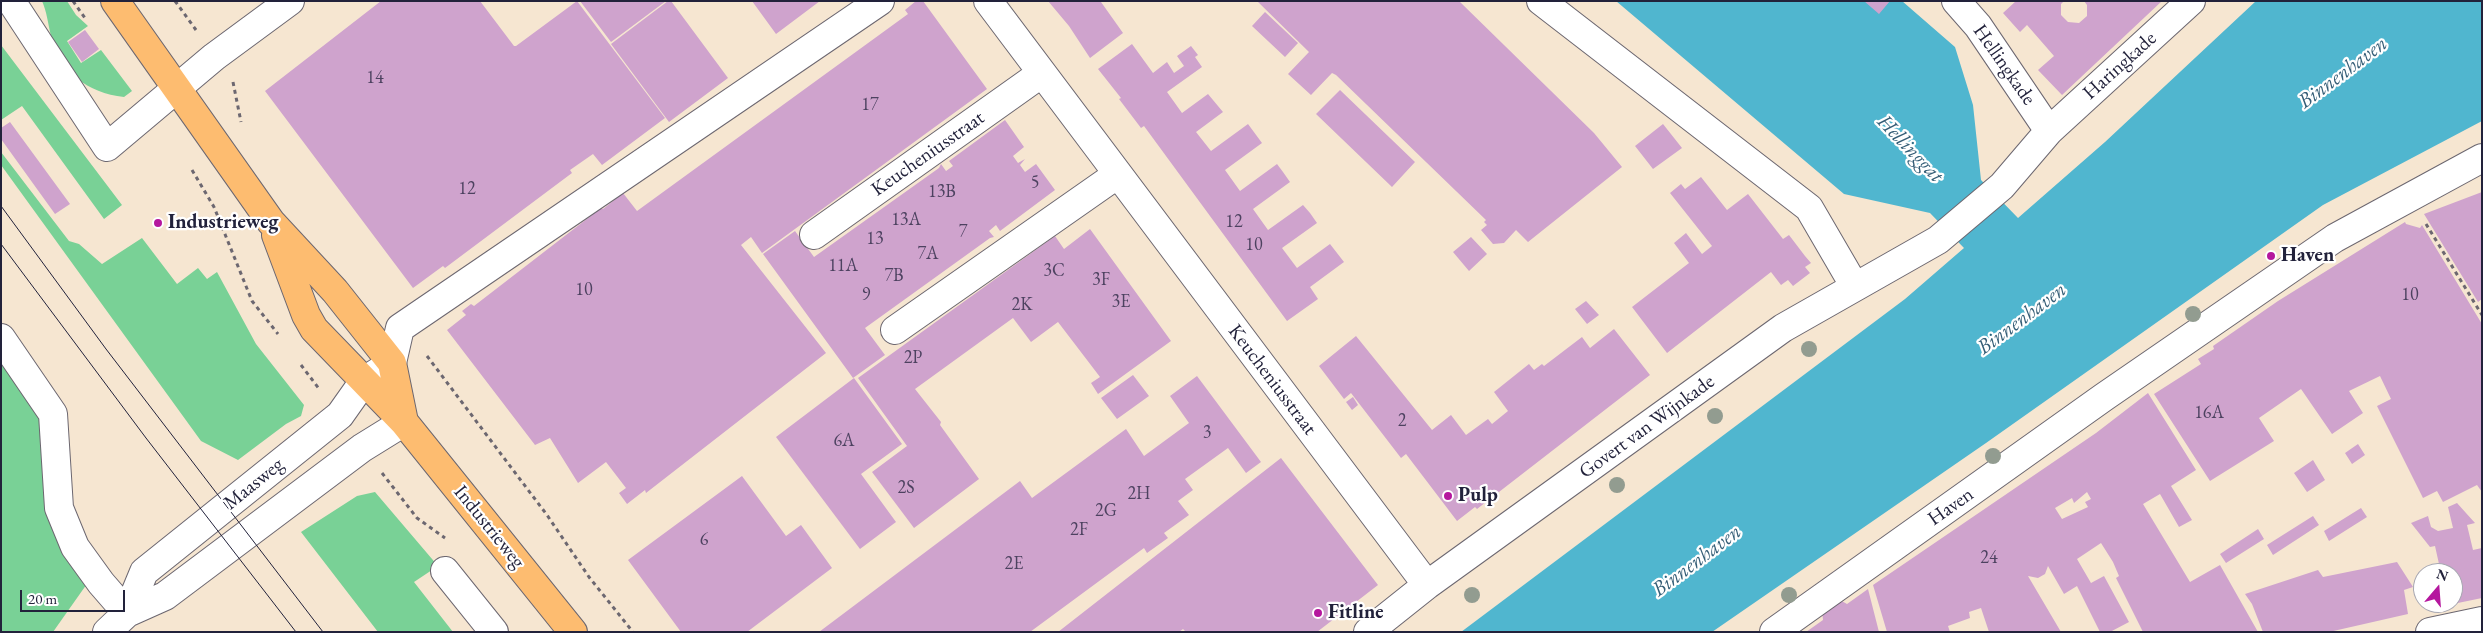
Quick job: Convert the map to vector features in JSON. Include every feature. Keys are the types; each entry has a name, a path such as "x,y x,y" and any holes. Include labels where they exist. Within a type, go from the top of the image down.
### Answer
{"main road":[{"name":"Industrieweg","path":"115,1 271,222 335,291 392,363 404,422"},
{"name":"Industrieweg","path":"271,222 306,315 314,329 404,422 574,632"}],"street":[{"path":"11,1 107,147 214,57 290,1"},
{"path":"392,363 400,328 880,1"},
{"name":"Keucheniusstraat","path":"988,1 1427,586"},
{"path":"1541,1 1810,208 1855,287"},
{"name":"Hellingkade","path":"1956,1 1978,26 2049,130"},
{"name":"Haringkade","path":"2049,130 2191,1"},
{"name":"Keucheniusstraat","path":"814,235 1042,73"},
{"name":"Govert van Wijnkade","path":"1368,632 1427,586 1783,328 1938,240 2002,186 2049,130"},
{"name":"Haven","path":"1774,632 2104,398 2327,244 2482,158"},
{"path":"895,330 1118,174"},
{"path":"1,338 53,414 59,508 75,548 101,584 127,613"},
{"name":"Maasweg","path":"127,613 144,572 340,415 364,381 392,363"},
{"name":"Maasweg","path":"107,632 127,613 165,596 362,448 404,422"},
{"path":"445,571 494,632"},
{"path":"2430,632 2482,621"}],"path":[{"path":"73,1 90,24"},
{"path":"189,165 214,207 252,301 283,341"},
{"path":"2410,198 2482,315"}],"green space":[{"path":"42,1 67,1 76,15 88,26 67,41 81,63 101,50 132,91 124,97 98,91 77,78 69,70 55,49"},
{"path":"1,45 122,205 104,219 22,106 1,120"},
{"path":"1,152 69,241 79,244 102,264 142,238 177,284 198,268 207,279 217,272 256,344 304,405 301,416 286,424 238,460 201,441 1,165"},
{"path":"1,350 34,395 89,581 53,632 1,632"},
{"path":"375,492 438,566 414,582 453,632 378,632 301,532 357,496"}],"water":[{"path":"1616,1 1902,1 1955,47 1973,105 1981,180 2018,218 2105,142 2256,1 2482,1 2482,121 2323,205 1986,443 1712,632 1461,632 1905,299 1964,248 1930,213 1844,194"}],"building":[{"path":"381,1 480,1 514,46 516,46 577,1 665,118 602,165 593,154 570,170 572,173 445,268 443,266 413,288 265,91"},
{"path":"580,1 666,1 611,42"},
{"path":"668,1 671,1 728,78 669,122 611,44"},
{"path":"752,1 820,1 776,34"},
{"path":"916,1 923,1 987,89 762,253 751,237 741,245 826,353 646,493 645,490 627,504 619,493 626,488 606,462 578,483 550,438 535,445 447,330 466,315 462,311 471,304 474,306 623,193 637,211 908,14 905,10"},
{"path":"1048,1 1103,1 1101,2 1123,33 1090,58 1069,26"},
{"path":"1257,1 1459,1 1594,133 1622,167 1528,242 1516,230 1504,243 1493,244 1481,230 1487,225 1484,222 1486,220 1336,75 1332,73 1311,95 1288,74 1309,52"},
{"path":"1864,1 1890,1 1879,14"},
{"path":"2016,1 2064,1 2061,4 2061,15 2068,22 2079,23 2087,16 2087,5 2084,1 2162,1 2062,95 2038,70 2054,56 2027,25 2020,32 2003,13"},
{"path":"1265,12 1298,43 1285,57 1252,26"},
{"path":"85,30 99,49 82,62 68,42"},
{"path":"1132,44 1153,73 1167,62 1174,73 1184,66 1177,56 1191,46 1198,55 1195,57 1202,67 1167,92 1182,113 1208,94 1223,112 1196,132 1211,151 1248,124 1262,143 1225,170 1240,191 1277,164 1283,172 1290,182 1253,209 1268,230 1303,205 1310,213 1317,223 1282,248 1297,268 1330,244 1344,262 1310,287 1318,299 1287,321 1144,126 1141,128 1119,99 1121,98 1098,69"},
{"path":"1340,90 1415,162 1392,187 1316,114"},
{"path":"1005,120 1024,147 1013,156 1018,163 1025,159 1020,165 1025,172 1036,164 1055,190 1000,231 996,225 989,231 994,237 865,328 885,355 853,378 763,254 795,231 814,257 939,168 941,164 946,171 953,166 949,161"},
{"path":"10,122 70,204 55,214 1,139 1,128"},
{"path":"1663,124 1682,148 1653,169 1635,146"},
{"path":"1701,177 1727,210 1748,194 1783,239 1789,235 1811,263 1805,267 1810,273 1793,286 1788,280 1781,285 1771,272 1667,353 1632,307 1689,263 1674,243 1686,233 1702,254 1712,246 1670,193 1681,184 1685,189"},
{"path":"2482,192 2482,299 2478,302 2424,214"},
{"path":"2405,222 2420,228 2422,225 2482,324 2482,492 2477,485 2443,502 2437,491 2423,498 2377,406 2391,399 2380,376 2349,391 2363,413 2332,434 2301,389 2259,418 2274,441 2210,481 2154,394 2201,364 2198,359 2214,349 2213,346 2278,301"},
{"path":"1090,229 1171,341 1098,394 1091,383 1100,377 1058,322 1031,342 1013,318 915,389 941,422 940,425 979,479 914,528 872,472 907,446 858,378 1055,236 1064,249"},
{"path":"1471,237 1487,254 1469,271 1453,252"},
{"path":"1586,301 1599,315 1587,324 1575,309"},
{"path":"1614,329 1650,375 1477,509 1475,507 1457,521 1406,454 1401,458 1351,393 1344,399 1319,366 1356,336 1432,430 1451,415 1466,435 1488,419 1492,424 1508,411 1494,392 1529,364 1534,370 1542,364 1544,366 1582,337 1590,348"},
{"path":"1133,375 1149,396 1117,419 1101,398"},
{"path":"1197,376 1261,462 1246,473 1228,448 1185,479 1193,490 1178,501 1189,515 1164,533 1168,538 1147,553 1144,548 1030,632 819,632 1020,481 1032,498 1126,429 1144,456 1189,423 1170,396"},
{"path":"854,378 902,444 861,474 896,522 860,549 776,437"},
{"path":"2148,393 2196,470 2171,486 2192,520 2179,527 2160,494 2143,504 2190,582 2220,565 2258,632 2143,632 2116,578 2119,576 2113,562 2101,543 2077,559 2091,583 2104,576 2129,622 2110,632 2100,632 2077,586 2064,594 2048,566 2045,574 2038,578 2028,576 2061,632 1989,632 1981,608 1969,612 1970,618 1948,626 1950,632 1887,632 1873,585 2096,433","holes":["2087,492 2091,499 2085,502 2088,507 2062,519 2055,508 2072,498 2074,503"]},
{"path":"1353,397 1358,405 1352,410 1346,402"},
{"path":"2358,444 2365,455 2352,464 2345,453"},
{"path":"1281,458 1378,585 1317,632 1186,632 1183,629 1179,632 1058,632"},
{"path":"2313,460 2325,480 2307,492 2294,473"},
{"path":"742,476 786,536 801,525 832,568 747,632 681,632 628,560"},
{"path":"2457,503 2475,523 2467,525 2473,550 2482,548 2482,598 2463,602 2463,563 2439,563 2435,546 2430,547 2411,523 2428,516 2431,527 2438,531 2453,528 2448,507"},
{"path":"2361,508 2367,517 2329,541 2324,531"},
{"path":"2313,516 2319,525 2273,555 2267,545"},
{"path":"2258,529 2264,539 2226,563 2220,554"},
{"path":"2397,562 2413,587 2404,590 2408,614 2329,632 2263,632 2252,604 2245,594 2318,570 2323,577"},
{"path":"1868,589 1879,632 1806,632 1823,620 1822,610 1838,599 1847,604"}],"tram line":[{"path":"1,206 106,349 323,632"},
{"path":"1,244 146,438 296,632"}],"place":[{"name":"Industrieweg","path":"158,223"},
{"name":"Haven","path":"2271,256"},
{"name":"Pulp","path":"1448,496"},
{"name":"Fitline","path":"1318,613"}],"water label":[{"name":"Binnenhaven","path":"2343,73"},
{"name":"Hellinggat","path":"1910,149"},
{"name":"Binnenhaven","path":"2022,319"},
{"name":"Binnenhaven","path":"1697,561"}]}
